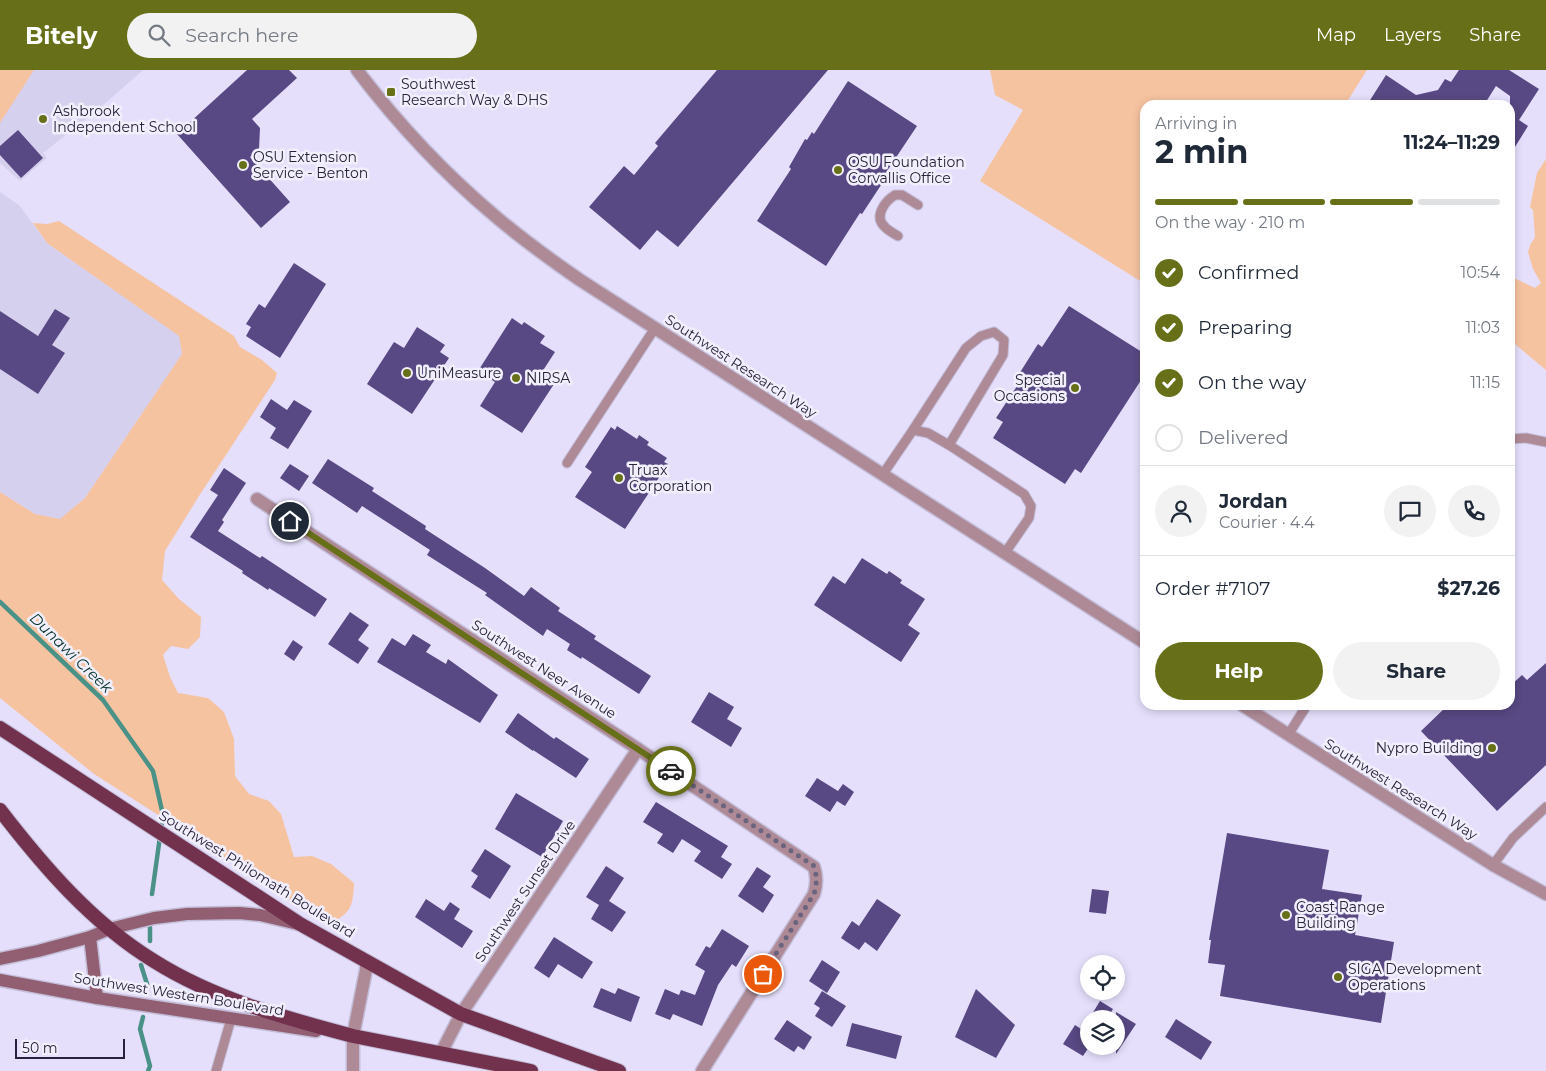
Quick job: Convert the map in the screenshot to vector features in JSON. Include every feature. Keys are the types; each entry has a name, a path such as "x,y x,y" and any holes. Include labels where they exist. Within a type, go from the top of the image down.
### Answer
{"highway":[{"name":"Southwest Philomath Boulevard","path":"0,728 300,924 461,1014 619,1071"},
{"path":"0,810 27,845 65,887 109,929 155,962 180,976 257,1008 353,1036 531,1071"}],"main road":[{"path":"0,959 38,951 90,937 109,929 154,918 196,914 239,914 300,924"},
{"path":"90,937 97,998"},
{"name":"Southwest Western Boulevard","path":"0,980 97,998 353,1036"}],"street":[{"name":"Southwest Research Way","path":"357,70 380,101 446,172 495,217 539,252 1140,640"},
{"name":"Southwest Neer Avenue","path":"257,500 638,748 814,866 816,874 814,894 702,1071"},
{"name":"Southwest Research Way","path":"1250,710 1493,865 1546,894"},
{"name":"Southwest Sunset Drive","path":"441,1053 461,1014 638,748"},
{"path":"353,1071 353,1036 366,961"}],"lane":[{"path":"898,236 883,226 880,220 884,204 895,195 902,195 918,205"},
{"path":"567,463 655,328"},
{"path":"882,474 966,348 981,336 994,332 1004,340 1003,355 949,445"},
{"path":"913,430 928,433 949,445 1024,494 1031,506 1029,518 1005,553"},
{"path":"1515,439 1526,438 1546,442"},
{"path":"1288,735 1304,710"},
{"path":"1493,865 1513,838 1546,807"},
{"path":"216,1071 231,1019"}],"shaded area":[{"name":"Ashbrook Independent School","path":"0,70 143,70 101,107 43,153 47,158 20,181 0,163"},
{"path":"0,70 34,70 0,123"},
{"path":"990,70 1367,70 1348,100 1140,100 1140,281 980,181 1023,110 995,95"},
{"path":"1546,159 1546,370 1515,344 1515,278 1535,288 1541,283 1533,269 1528,252 1535,237 1533,210 1530,207 1537,173"},
{"path":"0,192 19,205 47,243 180,336 182,355 85,498 60,520 35,514 0,492"},
{"path":"59,221 234,336 240,347 262,360 277,373 275,380 165,551 162,580 179,599 201,617 200,637 188,649 171,646 163,655 170,677 178,693 208,698 224,712 234,739 235,776 249,794 269,801 281,814 294,857 312,856 331,864 354,883 353,898 346,913 329,924 94,774 0,698 0,492 35,514 60,519 85,498 182,354 179,336 47,243 33,223 47,224"}],"building":[{"path":"247,70 289,70 297,78 252,119 260,128 259,149 250,157 290,202 261,228 177,134"},
{"path":"717,70 828,70 678,247 657,230 640,250 589,207 624,166 634,175 658,146 655,143"},
{"path":"1459,70 1509,70 1539,89 1519,120 1528,126 1515,147 1515,100 1510,100 1510,96 1496,86 1487,100 1370,100 1386,75 1416,95 1438,90 1445,79 1451,82"},
{"path":"848,81 917,126 883,177 885,179 862,214 860,213 826,266 757,221 791,169 789,167 805,139 807,140 812,132 814,134"},
{"path":"18,130 43,158 21,178 0,155 0,146"},
{"path":"294,263 326,284 280,358 246,336 251,327 246,324 259,304 265,308"},
{"path":"1069,306 1140,351 1140,382 1081,473 1075,469 1065,484 993,438 1003,422 996,418 1023,377 1019,374 1038,344 1042,347"},
{"path":"55,309 70,318 52,345 65,353 38,394 0,369 0,311 38,336"},
{"path":"512,318 522,325 524,322 545,336 540,343 555,352 542,372 556,381 522,433 480,406 495,382 478,371"},
{"path":"417,327 445,345 440,352 449,358 412,414 367,384 394,342 404,348"},
{"path":"271,399 287,410 294,400 312,411 288,449 270,438 276,428 260,417"},
{"path":"617,426 637,439 639,435 649,442 647,445 667,458 664,462 668,464 625,529 575,497 592,472 585,467 611,427 615,430"},
{"path":"328,459 374,488 372,491 426,526 425,529 524,596 531,587 560,608 558,611 596,636 594,639 651,676 639,694 582,657 581,659 567,650 570,644 547,629 543,636 485,595 487,593 427,555 430,550 362,506 357,513 312,483"},
{"path":"290,464 309,476 299,491 280,478"},
{"path":"224,468 246,483 222,520 224,522 218,531 260,558 262,556 327,599 315,617 269,588 268,590 242,573 243,571 190,537 218,495 210,490"},
{"path":"862,558 887,574 889,571 902,580 900,583 925,599 908,625 920,633 901,662 814,605 833,576 845,584"},
{"path":"350,612 369,625 358,640 369,648 358,664 328,644"},
{"path":"413,634 431,645 426,652 446,664 448,659 498,695 480,723 377,662 392,638 405,646"},
{"path":"293,640 303,647 294,661 284,654"},
{"name":"Nypro Building","path":"1546,663 1546,765 1497,811 1421,731 1443,710 1515,710 1515,681 1522,675 1527,680"},
{"path":"709,692 734,707 727,719 742,728 731,747 691,722"},
{"path":"518,713 554,739 556,737 589,759 576,778 505,732"},
{"path":"817,778 838,791 843,784 854,792 845,806 837,801 830,812 805,796"},
{"path":"516,793 563,821 542,857 495,829"},
{"path":"656,802 728,846 721,857 732,864 722,879 694,861 701,851 682,839 673,853 657,843 663,834 643,822"},
{"name":"Coast Range Building","path":"1227,833 1329,850 1322,889 1362,895 1355,935 1394,942 1381,1023 1220,996 1225,965 1208,963 1211,940 1209,940"},
{"path":"485,849 511,866 490,899 471,887 478,876 471,871"},
{"path":"606,866 624,878 609,901 626,912 612,932 591,919 599,905 586,897"},
{"path":"757,867 771,876 763,887 774,895 763,913 738,896"},
{"path":"1092,889 1109,891 1106,914 1089,912"},
{"path":"426,899 444,911 450,902 460,909 454,919 473,931 462,948 415,917"},
{"path":"877,899 901,915 877,951 865,942 859,950 841,938 852,921 859,926"},
{"path":"722,929 749,946 736,967 732,964 718,985 702,1026 673,1014 670,1020 655,1014 665,989 679,995 681,990 695,995 705,971 695,965 706,946 710,948"},
{"path":"554,937 593,962 582,979 558,964 549,978 534,968"},
{"path":"822,960 840,972 827,993 809,981"},
{"path":"601,988 615,994 618,988 640,997 631,1022 593,1007"},
{"path":"976,989 1015,1025 996,1058 955,1037"},
{"path":"822,991 846,1006 832,1027 815,1016 820,1008 814,1004"},
{"path":"1100,1001 1113,1009 1112,1010 1094,1010"},
{"path":"1125,1017 1136,1024 1125,1040"},
{"path":"1176,1019 1212,1042 1201,1060 1165,1037"},
{"path":"787,1020 812,1037 804,1050 798,1046 794,1052 774,1039"},
{"path":"852,1023 902,1036 896,1059 846,1046"},
{"path":"1075,1025 1080,1028 1080,1054 1063,1044"}],"waterway":[{"name":"Dunawi Creek","path":"0,602 103,700 153,771 163,815 152,894"},
{"name":"Dunawi Creek","path":"150,927 150,941"},
{"name":"Dunawi Creek","path":"141,965 148,987"},
{"name":"Dunawi Creek","path":"143,1017 140,1029 150,1066 148,1071"}],"way so far":[{"path":"671,771 814,866 816,886 814,894 763,974"}],"place":[{"name":"Southwest Research Way & DHS","path":"391,92"},
{"name":"Ashbrook Independent School","path":"43,119"},
{"name":"OSU Extension Service - Benton","path":"243,165"},
{"name":"OSU Foundation Corvallis Office","path":"838,170"},
{"name":"UniMeasure","path":"407,373"},
{"name":"NIRSA","path":"516,378"},
{"name":"Special Occasions","path":"1075,388"},
{"name":"Truax Corporation","path":"619,478"},
{"name":"Nypro Building","path":"1492,748"},
{"name":"Coast Range Building","path":"1286,915"},
{"name":"SIGA Development Operations","path":"1338,977"}],"route":[{"path":"290,521 671,771"}]}
